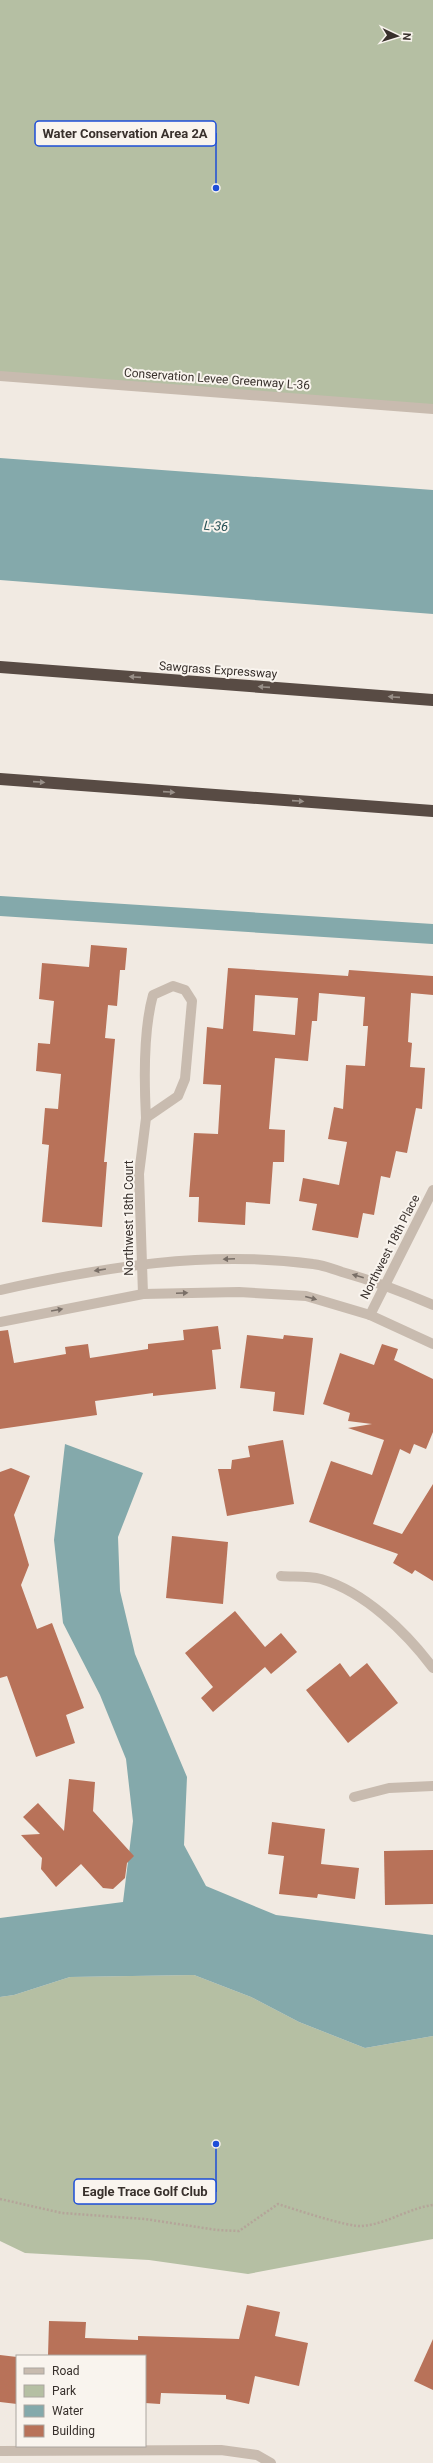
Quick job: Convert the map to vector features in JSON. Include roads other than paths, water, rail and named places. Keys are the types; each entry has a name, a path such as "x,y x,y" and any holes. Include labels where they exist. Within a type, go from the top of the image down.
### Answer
{"highway":[{"name":"Sawgrass Expressway","path":"0,667 433,700"},
{"path":"0,779 433,811"}],"street":[{"name":"Conservation Levee Greenway L-36","path":"0,376 433,409"},
{"name":"Northwest 18th Court","path":"143,1294 139,1174 146,1118 145,1094 149,1011 153,995 173,986 185,990 192,1001 185,1079 178,1096 146,1118"},
{"name":"Northwest 18th Place","path":"370,1315 433,1190"},
{"path":"0,1290 68,1275 142,1263 243,1259 314,1264 386,1284 433,1305"},
{"path":"0,1322 143,1294 239,1292 306,1296 370,1315 433,1344"},
{"path":"281,1576 319,1579 339,1586 369,1604 406,1637 433,1668"},
{"path":"354,1797 389,1788 433,1786"},
{"path":"0,2451 221,2450 257,2454 271,2463"}],"water":[{"name":"L-36","path":"0,458 433,490 433,614 0,580"},
{"path":"65,1444 143,1473 118,1537 120,1591 135,1654 187,1777 184,1845 206,1886 276,1915 433,1935 433,2036 365,2048 299,2022 251,1997 194,1975 70,1977 14,1995 0,1997 0,1918 123,1902 133,1821 126,1759 100,1695 63,1623 54,1540"}],"waterway":[{"path":"0,906 433,934"}],"place":[{"name":"Water Conservation Area 2A","path":"216,188"},
{"name":"Eagle Trace Golf Club","path":"216,2144"}]}
